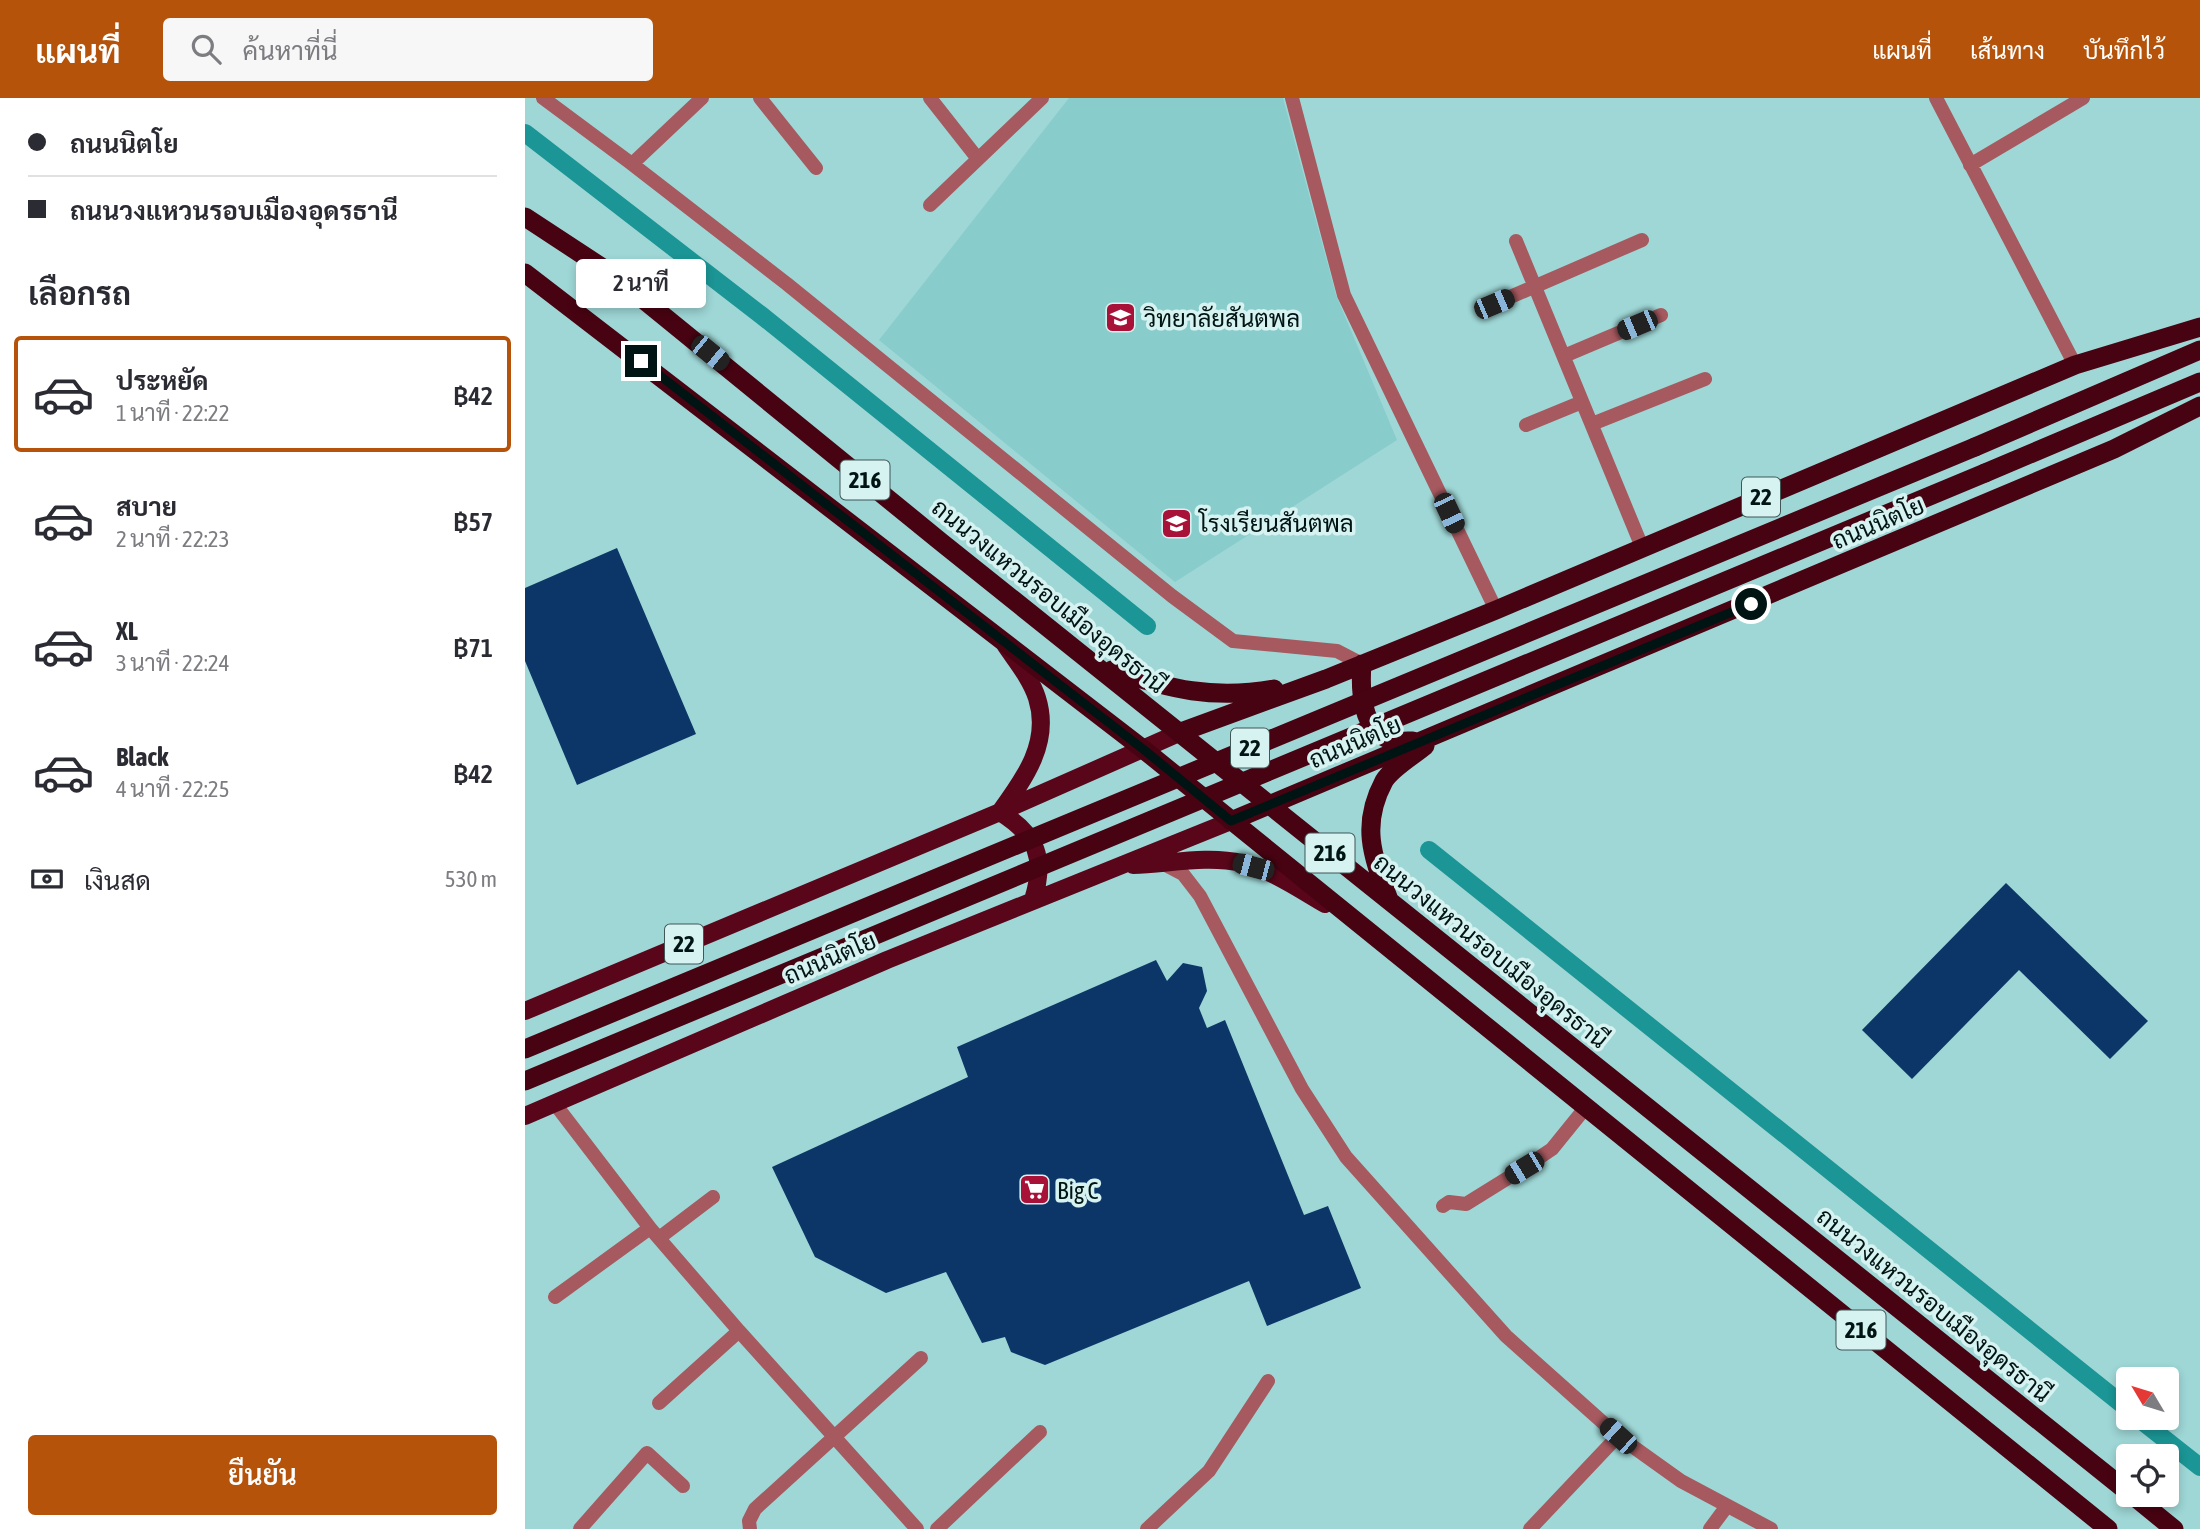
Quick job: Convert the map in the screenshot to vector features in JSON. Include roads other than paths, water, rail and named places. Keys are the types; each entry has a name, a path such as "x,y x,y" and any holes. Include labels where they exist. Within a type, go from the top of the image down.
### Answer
{"highway":[{"name":"ถนนวงแหวนรอบเมืองอุดรธานี","path":"525,217 612,274 2116,1482"},
{"name":"216","path":"527,276 1143,749 2102,1527"},
{"name":"22","path":"1181,732 1327,679 1496,610 2075,365 2200,327"},
{"name":"ถนนนิตโย","path":"525,1049 1975,447 2200,350"},
{"name":"ถนนนิตโย","path":"525,1081 2200,382"},
{"name":"ถนนนิตโย","path":"1231,821 2101,455 2200,406"},
{"path":"1362,664 1359,696 1375,730 1391,740 1418,742"},
{"path":"1100,667 1195,693 1241,695 1327,679"},
{"path":"1389,900 1372,854 1369,826 1385,780 1439,733"},
{"name":"ถนนวงแหวนรอบเมืองอุดรธานี","path":"2148,1507 2175,1529"}],"main road":[{"path":"1003,641 1031,686 1041,722 1031,769 1000,812 1023,826 1036,849 1040,877 1033,900"},
{"name":"22","path":"525,1011 1000,812 1181,732"},
{"name":"ถนนนิตโย","path":"525,1116 1033,900 1231,821"},
{"path":"1118,866 1207,860 1253,867 1284,880 1362,925"}],"street":[{"path":"543,98 787,284 1172,597 1233,641 1337,651 1362,664"},
{"path":"632,164 702,98"},
{"path":"760,98 816,168"},
{"path":"930,98 978,159"},
{"path":"930,205 1042,98"},
{"path":"1292,98 1344,295 1496,610"},
{"path":"1936,98 2075,365"},
{"path":"1970,165 2083,98"},
{"path":"1494,304 1642,240"},
{"path":"1516,241 1642,547"},
{"path":"1563,356 1661,315"},
{"path":"1591,424 1705,379"},
{"path":"1526,425 1583,402"},
{"path":"1164,864 1183,874 1200,896 1302,1089 1346,1157 1506,1336 1618,1436 1681,1481 1770,1529"},
{"path":"555,1104 654,1233 739,1332 918,1529"},
{"path":"1443,1206 1449,1202 1466,1204 1552,1149 1586,1107"},
{"path":"555,1297 713,1197"},
{"path":"659,1403 739,1332"},
{"path":"750,1529 749,1521 755,1509 922,1358"},
{"path":"1147,1529 1209,1471 1268,1381"},
{"path":"937,1529 1040,1432"},
{"path":"1530,1529 1618,1436"},
{"path":"580,1529 647,1453 684,1486"},
{"path":"1710,1529 1727,1506"}],"waterway":[{"path":"525,133 761,315 1147,626"},
{"path":"1429,850 2116,1399"},
{"path":"2153,1430 2200,1467"}],"place":[{"name":"วิทยาลัยสันตพล","path":"1121,318"},
{"name":"โรงเรียนสันตพล","path":"1176,523"},
{"name":"Big C","path":"1034,1190"}]}
